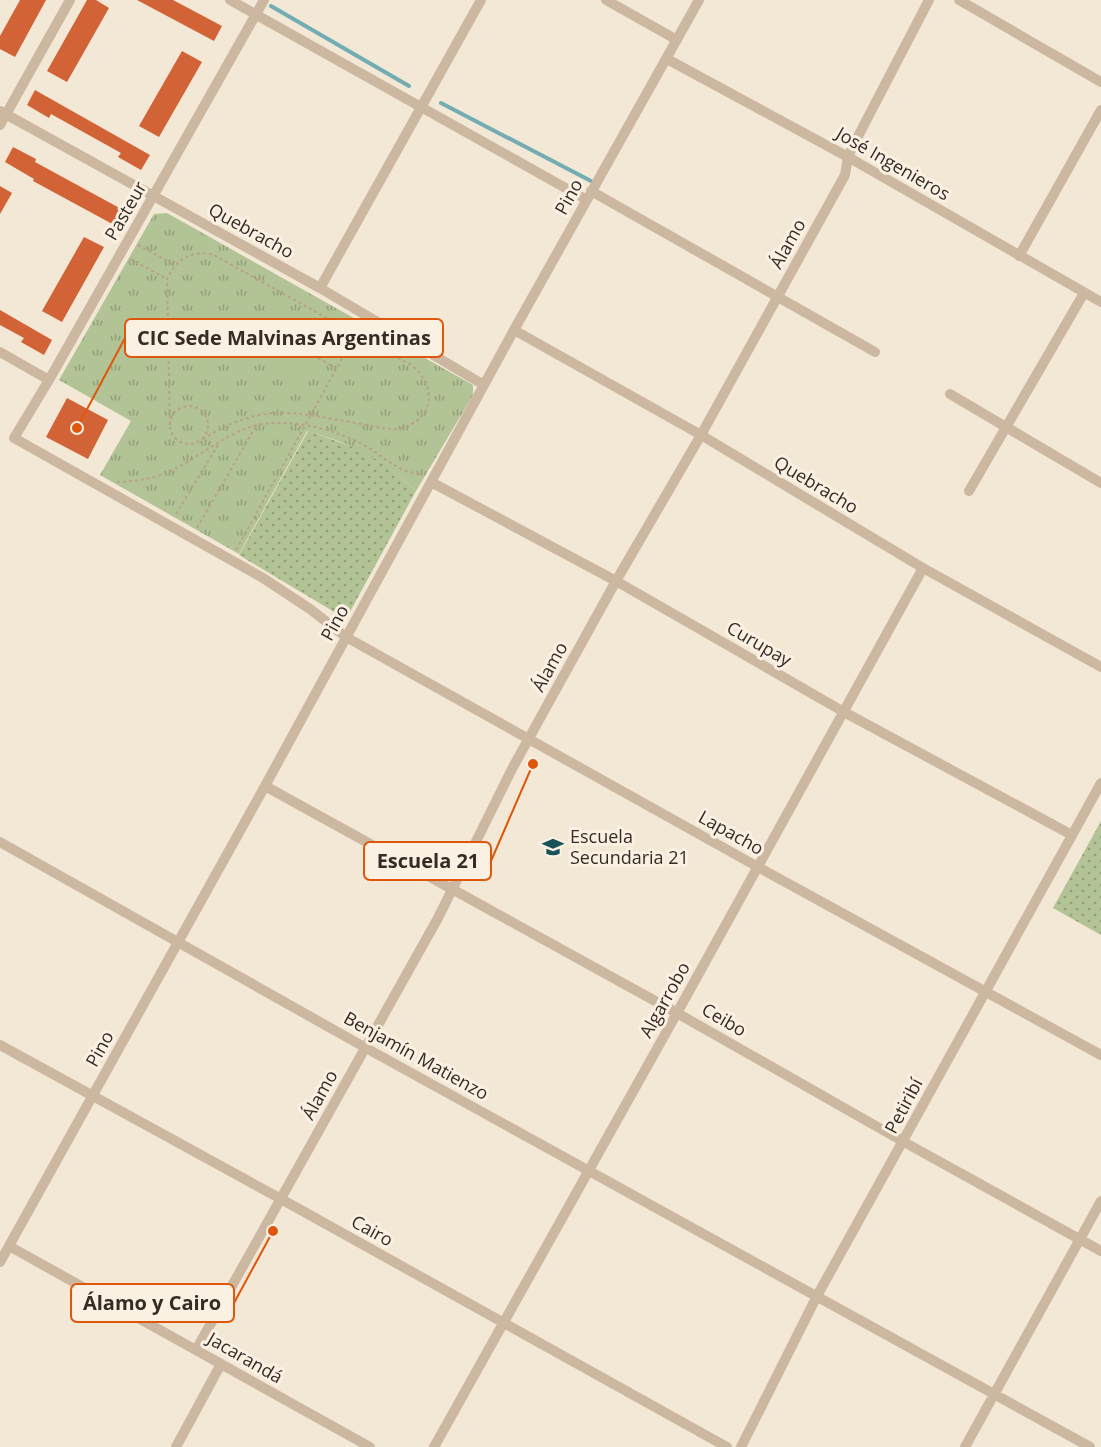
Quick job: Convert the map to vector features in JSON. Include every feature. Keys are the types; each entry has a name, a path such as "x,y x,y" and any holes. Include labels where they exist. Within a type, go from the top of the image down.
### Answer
{"street":[{"path":"0,125 3,112 70,0"},
{"path":"230,0 421,106 778,297 875,352"},
{"name":"Pasteur","path":"14,438 50,380 264,0"},
{"path":"320,288 482,0"},
{"path":"606,0 677,40"},
{"name":"Pino","path":"0,1262 266,786 433,477 699,0"},
{"name":"Álamo","path":"196,1350 366,1048 616,581 701,435 845,176 848,157 929,0"},
{"path":"959,0 1101,82"},
{"name":"José Ingenieros","path":"667,59 848,157 1101,302"},
{"path":"1020,256 1101,110"},
{"name":"Quebracho","path":"3,112 320,288 484,385"},
{"path":"969,491 1084,293"},
{"name":"Quebracho","path":"514,330 701,435 923,568 1101,667"},
{"path":"0,352 50,380"},
{"path":"950,394 1101,483"},
{"name":"Lapacho","path":"14,438 231,560 310,609 346,637 1101,1055"},
{"name":"Curupay","path":"433,477 844,712 1072,835"},
{"name":"Algarrobo","path":"435,1447 923,568"},
{"name":"Petiribí","path":"741,1447 817,1296 1101,783"},
{"name":"Ceibo","path":"266,786 1101,1251"},
{"name":"Benjamín Matienzo","path":"0,842 366,1048 1090,1447"},
{"name":"Cairo","path":"0,1045 727,1447"},
{"path":"965,1447 1101,1201"},
{"name":"Jacarandá","path":"9,1246 370,1447"},
{"path":"176,1447 221,1364"}],"path":[{"path":"128,240 175,265"},
{"path":"121,254 167,279"},
{"path":"192,254 212,254 413,366 426,381 429,390 428,408 417,422 398,429 291,412 252,416 235,421 198,443 185,444 174,437 170,424 167,279 175,265 192,254"},
{"path":"231,560 366,315"},
{"path":"318,358 336,368"},
{"path":"170,424 179,409 191,406 196,408 206,415 208,421 207,434 203,439"},
{"path":"96,484 129,481 168,473 219,442 256,426 269,423 305,425 337,434 360,443 402,471 433,477"},
{"path":"192,538 256,426"},
{"path":"170,525 219,442"}],"green space":[{"path":"167,213 473,385 473,395 416,491 390,469 354,447 307,431 239,554 100,475 131,421 59,380 154,214"},
{"path":"301,313 333,332 301,387 269,368"},
{"path":"308,431 365,451 386,465 416,491 346,619 239,555"},
{"path":"1101,821 1101,935 1053,908"}],"building":[{"path":"20,0 46,0 15,57 0,49 0,36"},
{"path":"87,0 96,0 109,8 67,82 47,71"},
{"path":"137,0 173,0 222,26 214,41"},
{"path":"182,51 202,62 159,137 139,126"},
{"path":"35,90 150,155 141,170 118,157 121,153 51,114 49,118 27,105"},
{"path":"13,147 36,159 35,162 125,211 116,226 33,181 34,179 5,162"},
{"path":"0,186 12,193 0,214"},
{"path":"84,237 104,247 62,322 42,311"},
{"path":"0,310 52,340 44,355 21,342 24,338 0,325"},
{"path":"67,398 108,420 88,459 46,437"}],"waterway":[{"path":"271,6 409,86"},
{"path":"441,103 591,181"}],"place":[{"name":"CIC Sede Malvinas Argentinas","path":"77,428"},
{"name":"Escuela 21","path":"533,764"},
{"name":"Escuela Secundaria 21","path":"553,847"},
{"name":"Álamo y Cairo","path":"273,1231"}]}
